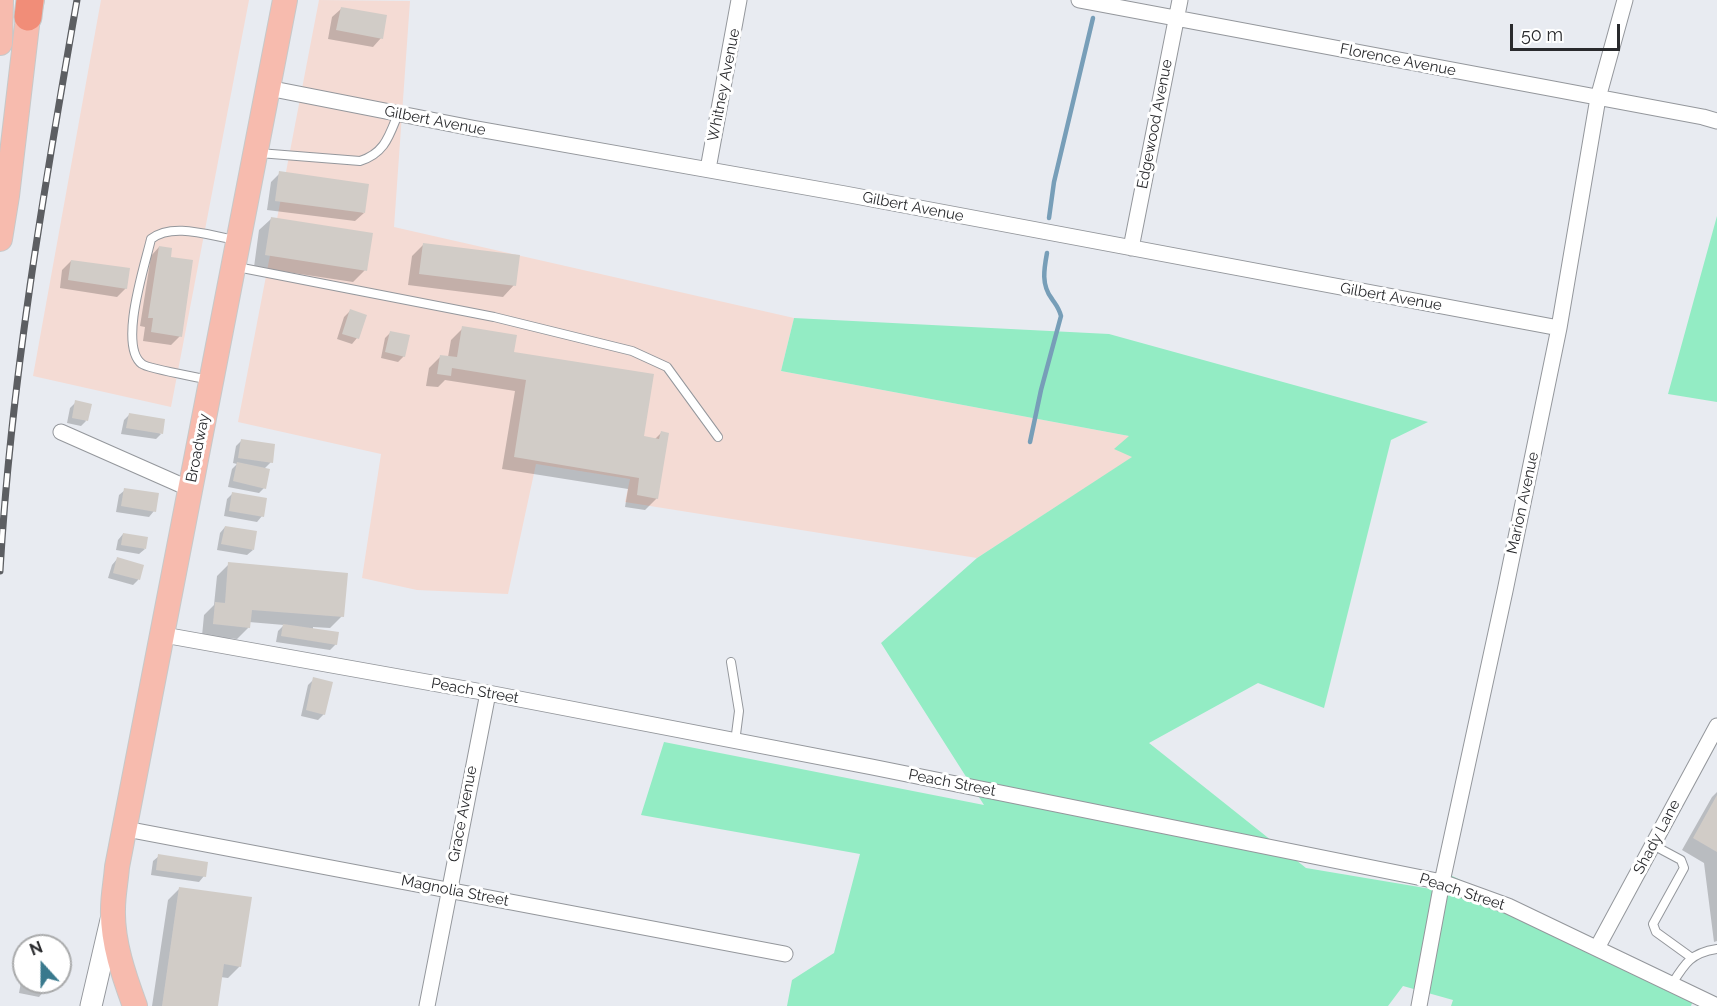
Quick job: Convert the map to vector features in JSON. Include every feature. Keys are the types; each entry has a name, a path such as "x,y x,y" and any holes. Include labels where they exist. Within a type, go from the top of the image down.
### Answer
{"main road":[{"path":"0,43 1,0"},
{"name":"Broadway","path":"93,1006 113,904 117,867 164,635 237,240 285,0"},
{"path":"0,239 30,6"},
{"path":"113,904 117,944 135,1006"},
{"name":"Broadway","path":"93,1006 105,992 126,979"}],"street":[{"name":"Whitney Avenue","path":"708,169 740,0"},
{"name":"Florence Avenue","path":"1078,0 1717,121"},
{"name":"Edgewood Avenue","path":"1131,248 1180,0"},
{"name":"Marion Avenue","path":"1419,1006 1442,882 1559,328 1598,98 1624,0"},
{"name":"Gilbert Avenue","path":"268,88 398,114 708,169 1559,328"},
{"path":"61,432 190,489"},
{"name":"Peach Street","path":"164,635 488,693 872,766 1442,882 1508,906 1717,1006"},
{"name":"Grace Avenue","path":"427,1006 488,693"},
{"name":"Shady Lane","path":"1597,948 1717,726"},
{"name":"Magnolia Street","path":"126,829 785,954"}],"lane":[{"path":"255,152 360,161 374,157 386,142 398,114"},
{"path":"211,380 142,365 135,355 130,338 132,321 151,239 159,233 174,230 237,240"},
{"path":"232,267 494,317 632,351 667,367 718,436"},
{"path":"731,662 739,711 735,741"},
{"path":"1653,845 1681,860 1684,868 1653,924 1656,932 1692,958"},
{"path":"1672,984 1692,958 1704,951 1717,949"}],"shaded area":[{"path":"101,0 249,0 171,407 33,376"},
{"path":"319,0 410,1 394,227 794,318 781,371 1129,436 1133,457 977,558 625,502 630,479 536,464 508,594 417,590 362,578 381,454 238,422"}],"green space":[{"path":"1717,216 1717,402 1668,394"},
{"path":"794,318 1109,334 1428,422 1391,440 1324,708 1258,683 1149,743 1306,868 1443,891 1448,874 1696,992 1691,1006 1451,1006 1453,1000 1403,986 1388,1006 787,1006 792,980 834,953 860,854 641,815 664,742 984,805 881,643 977,558 1132,457 1114,449 1129,436 781,371"}],"building":[{"path":"341,7 387,15 383,39 336,30"},
{"path":"279,171 369,184 365,213 275,201"},
{"path":"271,217 373,233 367,271 265,255"},
{"path":"423,243 520,255 516,286 419,274"},
{"path":"159,246 172,248 171,257 193,260 182,337 151,332 153,318 148,318"},
{"path":"71,260 130,268 127,289 68,280"},
{"path":"350,309 367,315 359,339 342,334"},
{"path":"462,326 517,335 514,352 654,374 644,436 659,439 661,431 669,433 658,499 637,495 639,478 514,457 526,380 452,368 451,376 437,374 440,355 457,357"},
{"path":"390,331 410,335 405,357 385,352"},
{"path":"75,400 92,404 88,421 72,418"},
{"path":"129,413 165,419 163,434 126,428"},
{"path":"241,439 275,444 273,463 238,458"},
{"path":"237,462 270,469 266,489 233,481"},
{"path":"124,488 159,493 156,512 121,506"},
{"path":"232,492 267,498 264,517 229,511"},
{"path":"225,526 257,531 254,550 221,544"},
{"path":"123,533 148,537 146,549 121,545"},
{"path":"117,557 144,565 140,580 113,573"},
{"path":"228,562 348,573 344,617 252,610 250,628 213,624 215,602 225,603"},
{"path":"283,624 339,632 337,645 281,636"},
{"path":"313,677 333,682 325,715 306,710"},
{"path":"1717,795 1717,852 1693,838"},
{"path":"158,854 208,862 206,877 156,870"},
{"path":"179,887 252,897 241,967 224,964 218,1006 162,1006"}],"waterway":[{"path":"1049,218 1054,182 1093,18"},
{"path":"1030,442 1061,316 1046,288 1044,271 1047,253"}],"railway":[{"path":"0,571 20,356 41,213 77,0"}]}
